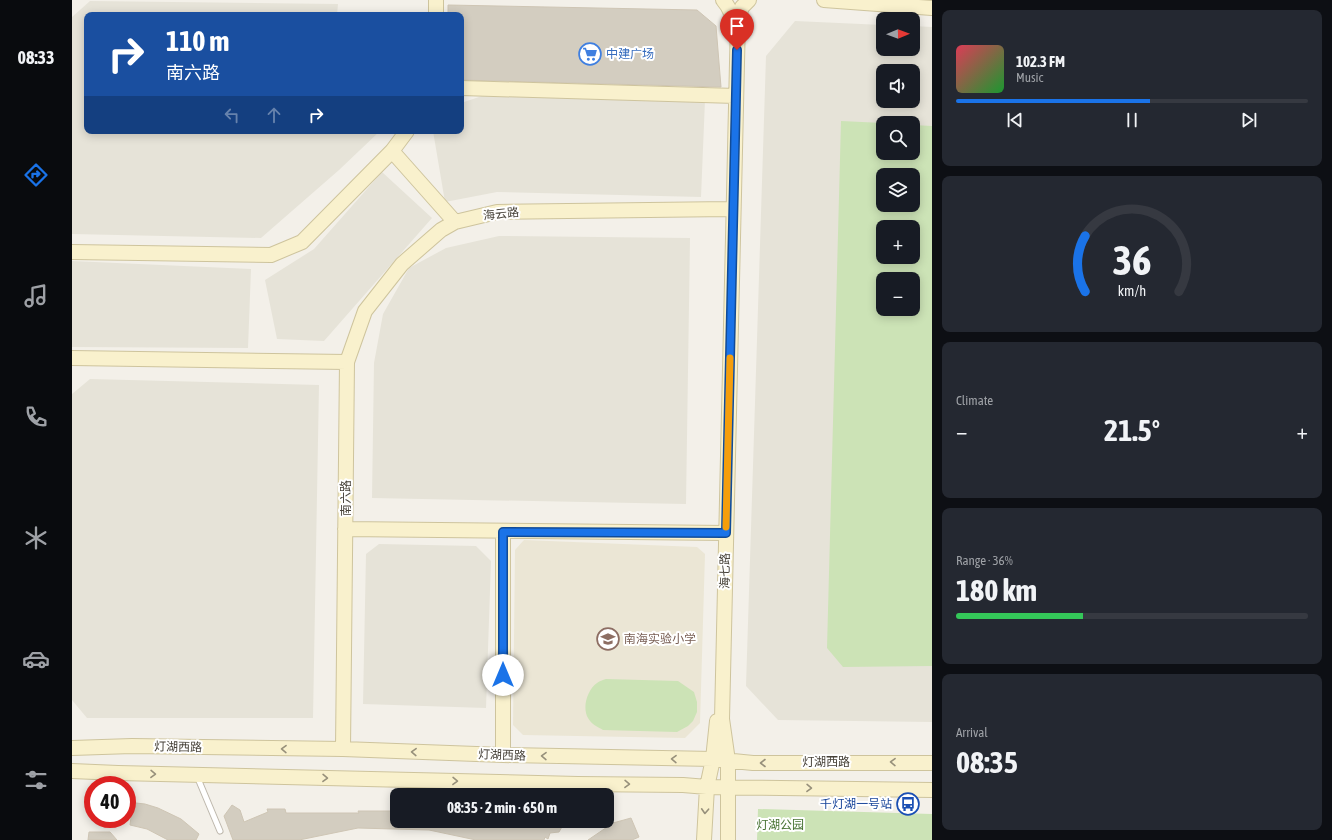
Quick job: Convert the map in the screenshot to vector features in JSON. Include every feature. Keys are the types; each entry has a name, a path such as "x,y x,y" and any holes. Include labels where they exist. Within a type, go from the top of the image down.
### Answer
{"main road":[{"path":"436,0 436,12"},
{"name":"海七路","path":"704,840 707,787 713,759 717,717 724,533 734,96 733,18 729,6 723,0"},
{"name":"海七路","path":"728,840 728,760 722,719 729,209 738,19 742,7 750,0"},
{"path":"824,0 932,8"},
{"path":"464,88 734,96"},
{"path":"72,252 271,255 302,242 392,151 405,134"},
{"path":"392,151 455,222"},
{"name":"海云路","path":"347,362 365,311 402,264 441,230 455,222 497,212 729,209"},
{"path":"72,358 347,362"},
{"name":"南六路","path":"347,362 345,529 503,532 724,533"},
{"path":"343,749 345,529"},
{"path":"503,532 503,755"},
{"path":"72,740 78,747"},
{"name":"灯湖西路","path":"78,747 343,749 503,755 713,759 753,763 932,763"},
{"path":"76,774 683,785 707,787 932,790"}],"lane":[{"path":"199,782 220,831"}],"shaded area":[{"path":"90,1 338,4 337,12 84,12 84,134 377,134 339,170 261,238 72,234 72,17"},
{"path":"795,21 876,25 876,56 920,56 920,26 932,27 932,722 778,720 746,686 766,56"},
{"path":"482,96 705,100 701,197 497,192 445,202 434,134 464,134 464,102"},
{"path":"382,172 432,218 324,341 277,339 265,280 314,249"},
{"path":"499,236 690,238 686,504 372,498 374,363 383,314 409,268 446,248"},
{"path":"72,261 251,269 248,348 72,347"},
{"path":"90,379 319,385 313,718 87,718 72,700 72,394"},
{"name":"南海实验小学","path":"524,540 697,547 705,554 700,723 685,738 523,735 513,725 515,550"},
{"path":"379,544 476,546 491,561 486,708 363,704 366,554"}],"green space":[{"path":"841,121 876,123 876,160 920,160 920,125 932,126 932,666 843,667 827,648"},
{"path":"606,679 678,681 694,692 697,702 697,712 693,721 688,726 677,732 603,730 589,720 585,709 586,699 593,686"},
{"name":"灯湖公园","path":"758,809 932,814 932,840 757,840"}],"building":[{"name":"中建广场","path":"448,5 697,10 716,26 721,87 464,80 464,12 448,12"},
{"path":"136,803 158,808 181,819 199,834 196,840 168,840 147,829 136,826"},
{"path":"232,805 240,810 244,822 268,812 267,809 285,809 286,813 359,813 358,811 390,811 390,828 561,828 559,832 550,833 548,839 545,837 544,840 476,840 429,830 358,828 299,840 233,840 224,816"},
{"path":"631,818 639,837 632,840 588,840 606,828 614,828 614,823"},
{"path":"89,832 110,832 117,840 88,840"}],"slow traffic":[{"path":"726,527 730,358"}],"place":[{"name":"中建广场","path":"590,54"},
{"name":"南海实验小学","path":"608,639"},
{"name":"千灯湖一号站","path":"908,804"}],"route":[{"path":"503,675 503,532 726,533 737,50"}]}
